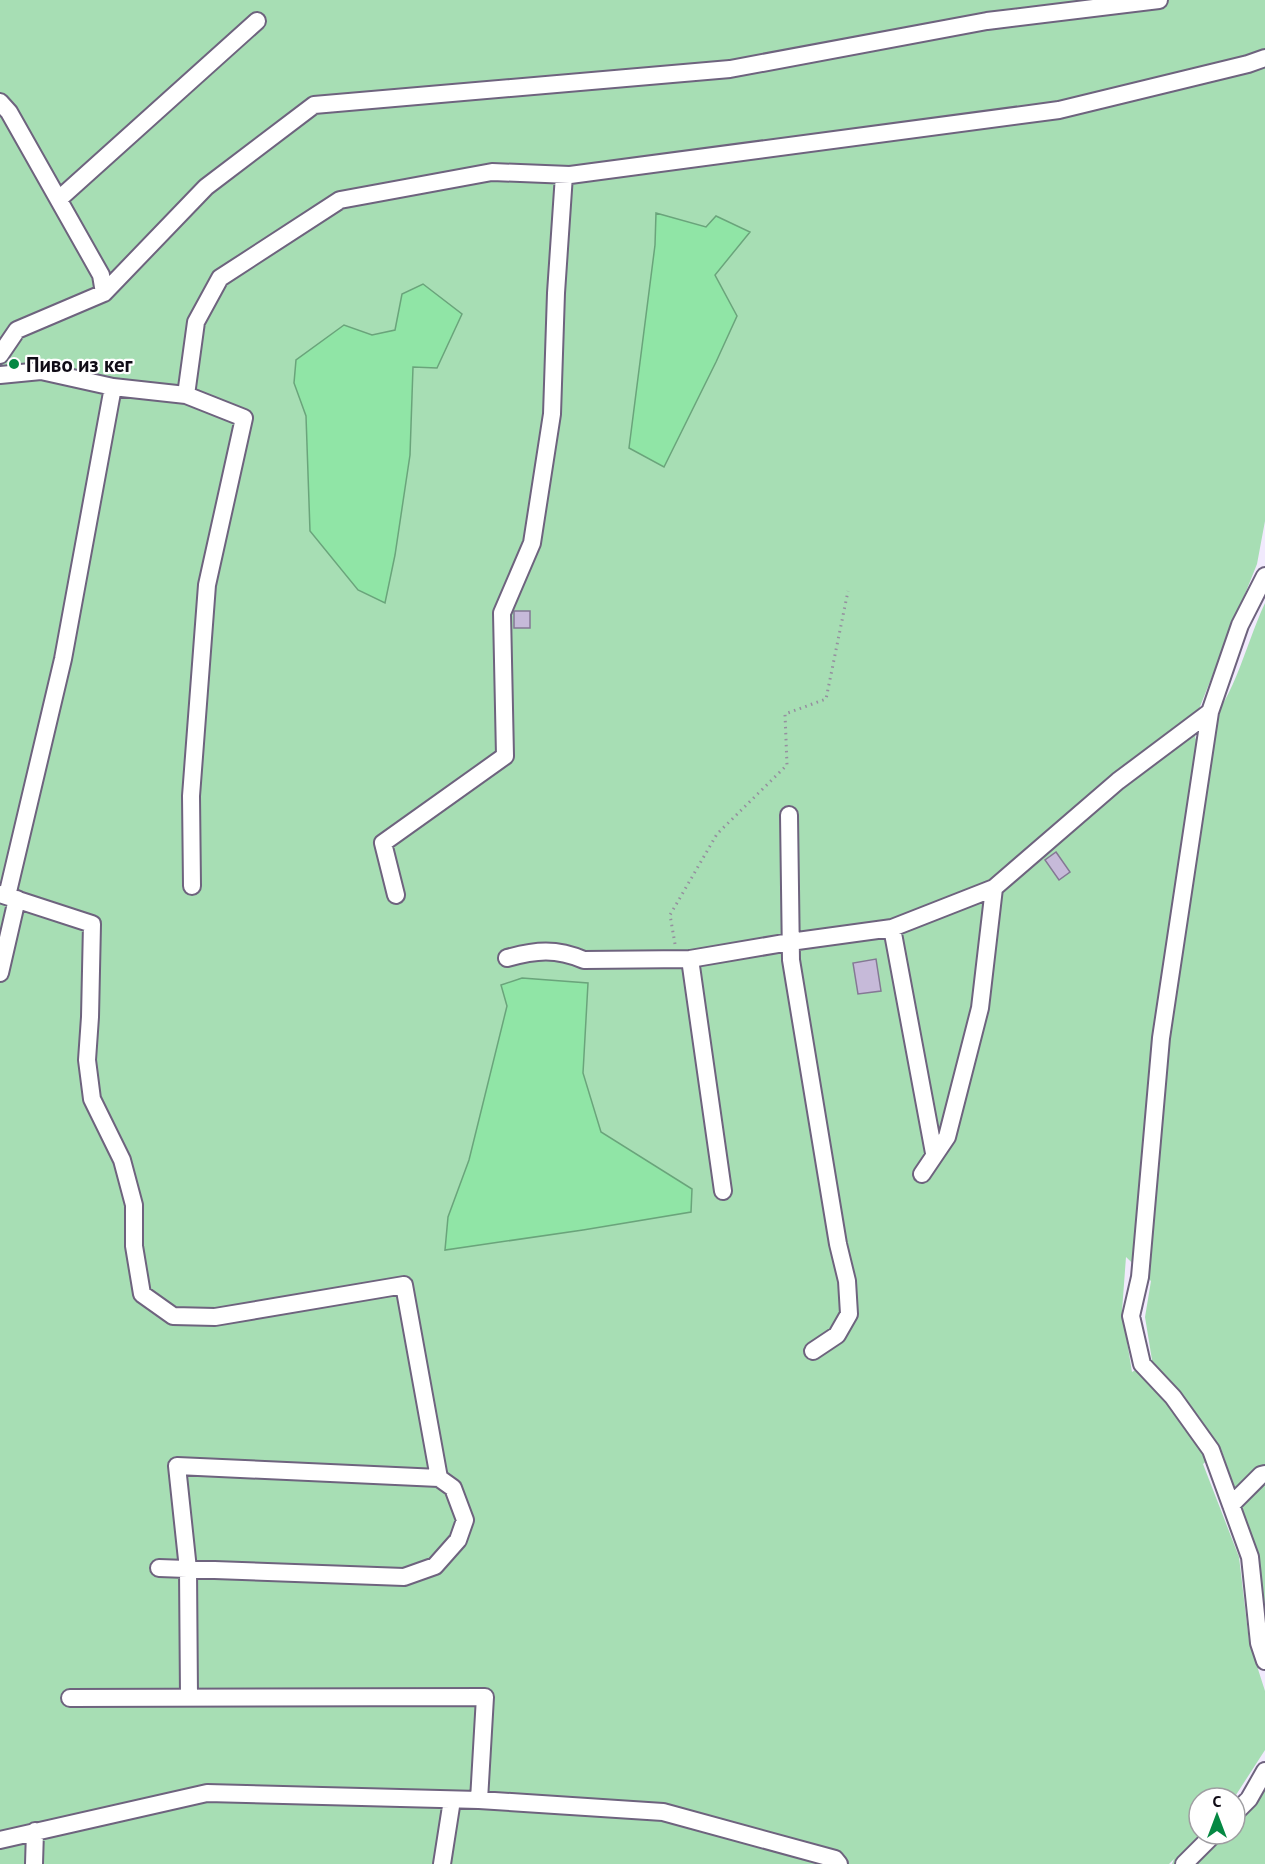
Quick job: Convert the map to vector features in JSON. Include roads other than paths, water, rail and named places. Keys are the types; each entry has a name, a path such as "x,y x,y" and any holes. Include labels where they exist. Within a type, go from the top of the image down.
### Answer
{"street":[{"path":"0,355 17,330 104,293 206,187 314,105 730,69 987,21 1159,0"},
{"path":"59,199 257,21"},
{"path":"186,395 196,322 220,278 340,200 492,172 564,175 1059,110 1265,58"},
{"path":"0,102 9,112 59,199 100,275 104,293"},
{"path":"396,895 383,843 505,756 502,613 532,543 552,414 556,293 564,175"},
{"path":"0,375 41,371 113,387 186,395 244,418 207,585 191,796 192,886"},
{"path":"0,973 8,896 63,659 113,387"},
{"path":"1265,576 1240,625 1210,712 1161,1038 1140,1277 1131,1316 1142,1364 1173,1397 1211,1450 1250,1557 1260,1601 1259,1643 1265,1661"},
{"path":"507,957 534,950 569,953 584,960 683,958 892,928 994,888 1118,781 1210,712"},
{"path":"789,815 790,960 836,1232 847,1281 849,1314 837,1335 813,1351"},
{"path":"922,1174 934,1153 947,1137 980,1008 994,888"},
{"path":"8,896 92,924 87,1060 92,1099 122,1160 134,1205 134,1246 142,1294 173,1316 215,1317 404,1285 439,1478"},
{"path":"892,928 934,1153"},
{"path":"683,958 723,1191"},
{"path":"159,1568 188,1569 404,1577 435,1566 458,1540 465,1521 453,1488 439,1478 177,1467 188,1569 189,1697"},
{"path":"1231,1505 1265,1474"},
{"path":"70,1698 485,1697 479,1800"},
{"path":"1247,1801 1265,1771"},
{"path":"0,1840 207,1793 479,1800 663,1812 835,1859 839,1864"},
{"path":"442,1864 452,1800"},
{"path":"34,1864 35,1831"},
{"path":"1184,1864 1202,1846"}],"place":[{"name":"Пиво из кег","path":"14,364"}]}
